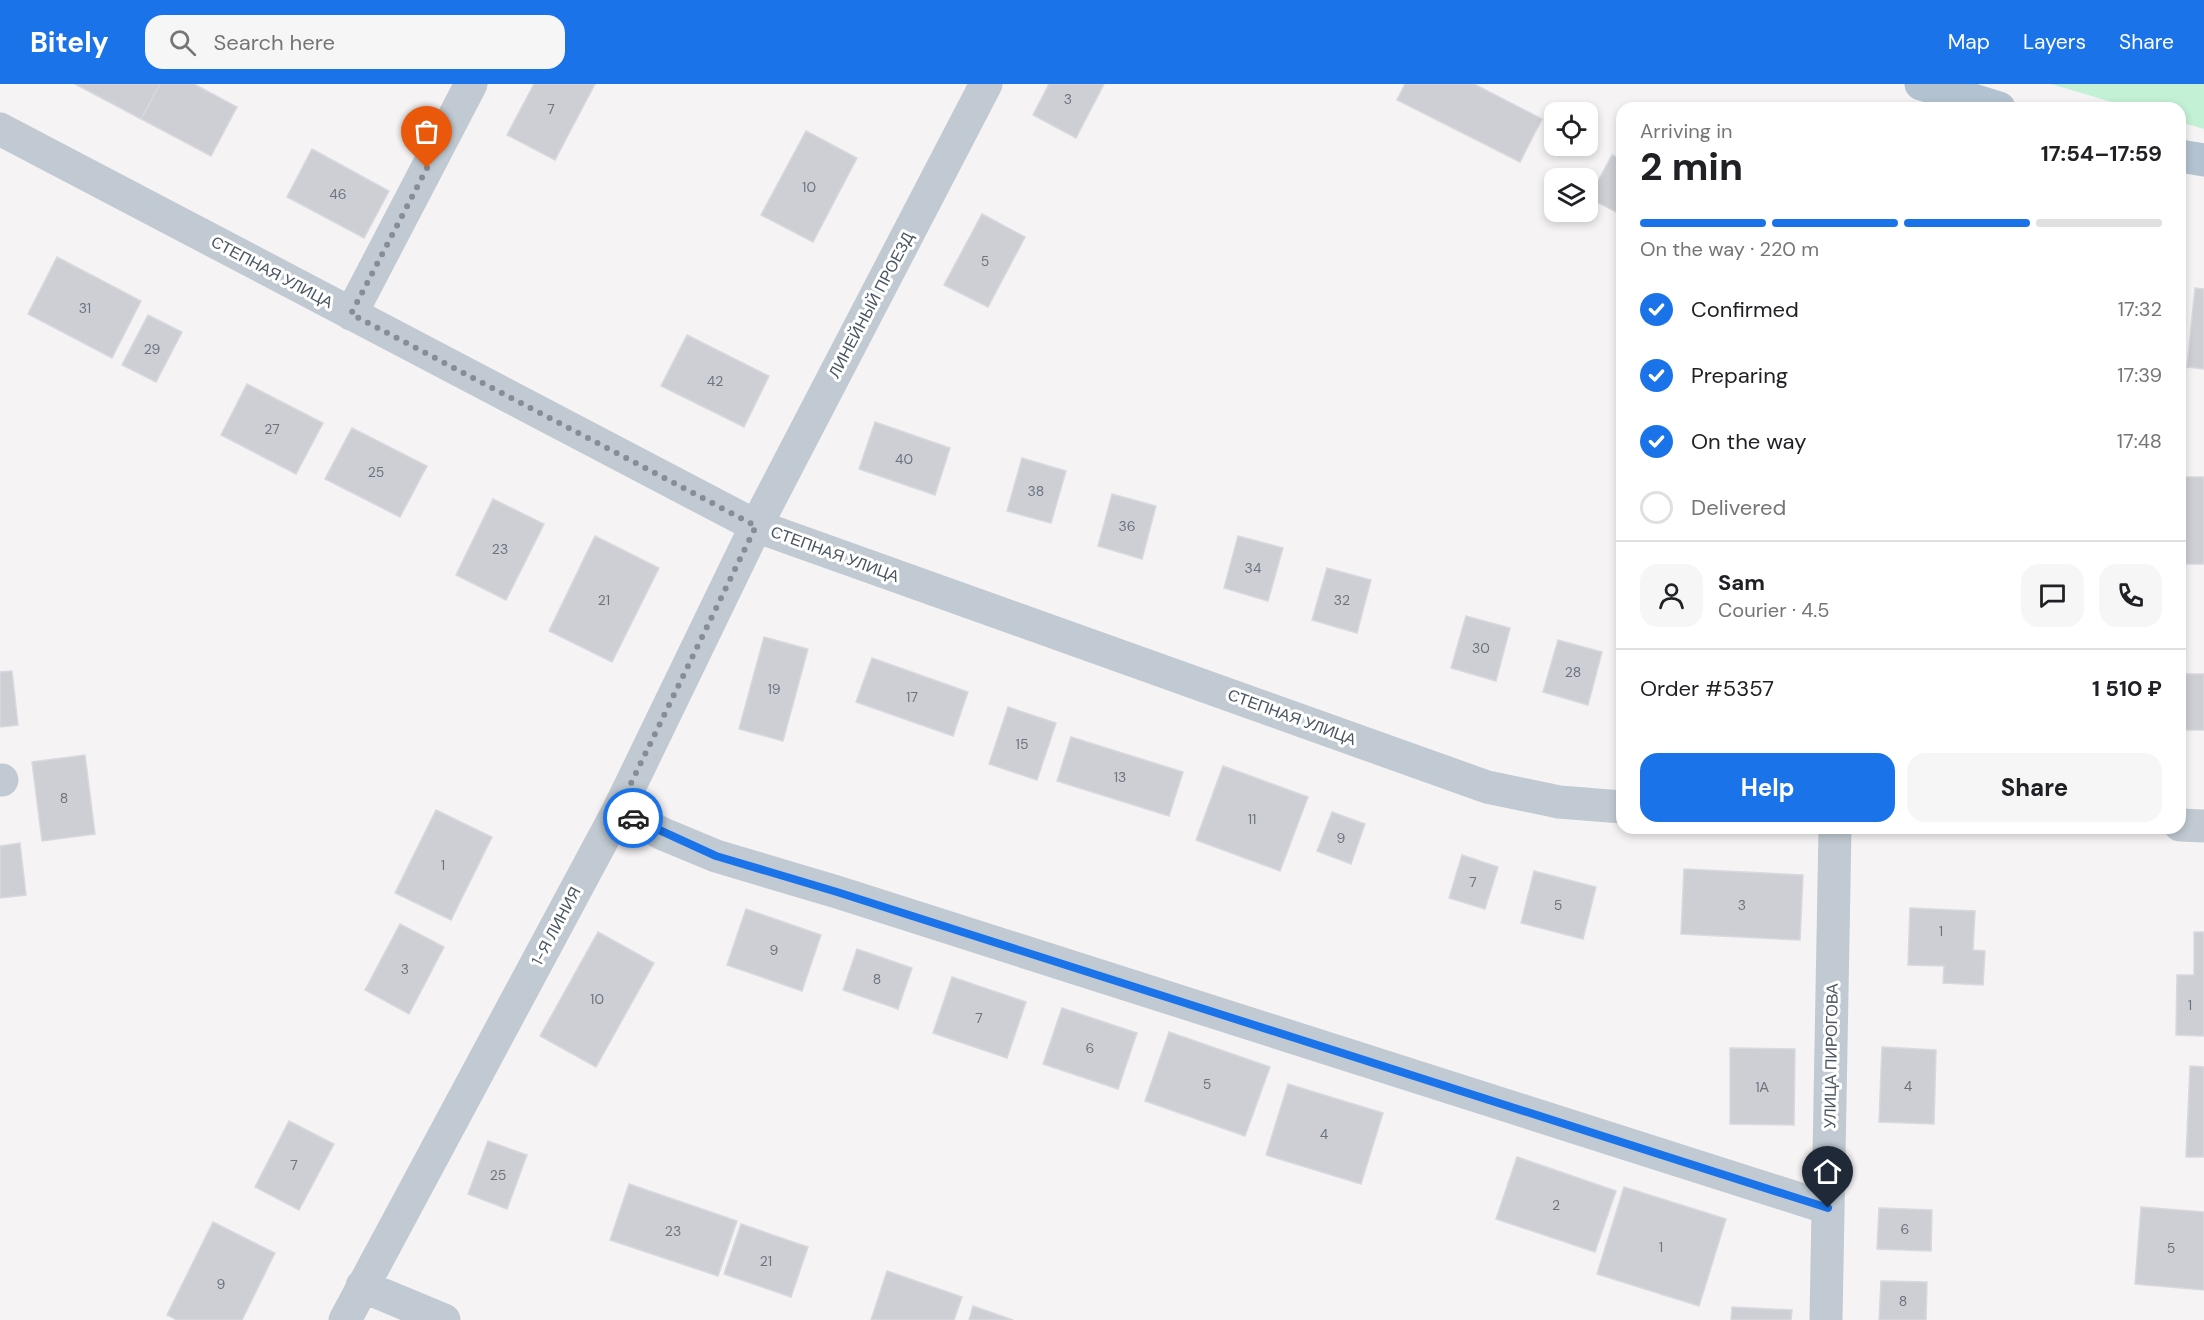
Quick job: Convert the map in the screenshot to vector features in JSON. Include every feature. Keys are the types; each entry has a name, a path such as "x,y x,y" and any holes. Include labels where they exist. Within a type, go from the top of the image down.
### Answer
{"main road":[{"path":"1921,84 1979,102"},
{"path":"2186,157 2204,160"}],"street":[{"path":"351,314 471,84"},
{"name":"ЛИНЕЙНЫЙ ПРОЕЗД","path":"756,526 986,84"},
{"name":"СТЕПНАЯ УЛИЦА","path":"0,129 756,526 1487,787 1559,802 1616,807"},
{"name":"1-Я ЛИНИЯ","path":"345,1320 618,810 756,526"},
{"path":"618,810 663,834 716,856 871,903 1828,1208"},
{"path":"2186,825 2204,826"},
{"name":"УЛИЦА ПИРОГОВА","path":"1826,1320 1835,834"},
{"path":"362,1286 444,1320"}],"green space":[{"path":"2051,84 2204,84 2204,129 2186,124 2186,102 2112,102"}],"building":[{"path":"75,84 160,84 141,119"},
{"path":"160,84 194,84 237,107 211,156 141,119"},
{"path":"534,84 595,84 555,160 507,135"},
{"path":"1049,84 1104,84 1076,138 1033,115"},
{"path":"1405,84 1474,84 1542,119 1520,162 1397,100"},
{"path":"806,131 857,158 813,242 761,215"},
{"path":"312,149 389,191 364,238 287,197"},
{"path":"1612,155 1616,157 1616,212 1598,203 1598,181"},
{"path":"982,214 1025,237 988,307 944,285"},
{"path":"57,257 141,301 112,358 28,314"},
{"path":"2195,288 2204,289 2204,369 2187,367"},
{"path":"148,315 182,332 156,382 122,365"},
{"path":"687,335 769,376 744,427 661,386"},
{"path":"247,384 323,423 296,474 221,435"},
{"path":"875,422 950,448 935,495 859,469"},
{"path":"352,428 427,466 400,517 325,479"},
{"path":"1022,458 1066,471 1051,523 1007,511"},
{"path":"2186,477 2204,477 2204,564 2186,564"},
{"path":"1112,494 1156,506 1142,559 1098,546"},
{"path":"493,499 544,524 506,600 456,575"},
{"path":"595,536 659,568 612,662 549,631"},
{"path":"1238,536 1283,548 1268,601 1224,588"},
{"path":"1327,568 1371,580 1357,633 1312,620"},
{"path":"1466,616 1510,628 1496,681 1451,668"},
{"path":"764,637 808,649 783,741 739,729"},
{"path":"1558,640 1602,652 1588,705 1543,692"},
{"path":"872,658 968,692 953,736 856,702"},
{"path":"12,671 18,725 0,727 0,672"},
{"path":"2186,674 2204,674 2204,730 2186,730"},
{"path":"1008,707 1056,723 1037,780 989,764"},
{"path":"1071,737 1183,772 1169,816 1057,781"},
{"path":"85,755 95,834 42,841 32,762"},
{"path":"1223,766 1308,797 1280,871 1196,840"},
{"path":"436,810 492,837 451,920 395,893"},
{"path":"1332,812 1365,824 1351,864 1317,851"},
{"path":"20,843 26,895 0,898 0,846"},
{"path":"1462,855 1498,867 1485,909 1449,898"},
{"path":"1684,869 1803,875 1800,940 1681,934"},
{"path":"1534,871 1596,887 1583,939 1521,923"},
{"path":"1910,908 1975,911 1973,950 1985,951 1983,985 1943,983 1944,966 1908,965"},
{"path":"746,909 821,935 802,991 727,965"},
{"path":"400,924 444,947 409,1014 365,990"},
{"path":"598,932 654,963 596,1067 540,1036"},
{"path":"2194,932 2204,932 2204,1036 2176,1035 2177,975 2194,975"},
{"path":"857,949 912,968 898,1009 843,990"},
{"path":"952,977 1026,1002 1007,1058 933,1033"},
{"path":"1062,1008 1137,1033 1118,1089 1043,1064"},
{"path":"1169,1032 1270,1067 1245,1136 1145,1101"},
{"path":"1882,1047 1936,1050 1934,1124 1879,1122"},
{"path":"1730,1048 1795,1049 1794,1125 1730,1124"},
{"path":"2190,1066 2204,1067 2204,1157 2186,1157"},
{"path":"1288,1084 1383,1113 1361,1184 1266,1155"},
{"path":"289,1121 334,1144 299,1210 255,1187"},
{"path":"488,1141 527,1155 507,1209 468,1194"},
{"path":"1517,1157 1616,1191 1595,1252 1496,1219"},
{"path":"629,1184 737,1221 718,1276 610,1240"},
{"path":"1624,1187 1726,1219 1699,1306 1597,1274"},
{"path":"2141,1207 2204,1212 2204,1290 2135,1284"},
{"path":"1879,1208 1932,1210 1931,1251 1877,1249"},
{"path":"213,1222 275,1253 242,1320 177,1320 167,1315"},
{"path":"741,1224 808,1247 791,1297 724,1274"},
{"path":"887,1271 962,1297 954,1320 871,1320"},
{"path":"1881,1281 1927,1282 1926,1320 1879,1320"},
{"path":"973,1306 1013,1320 969,1320"},
{"path":"1732,1307 1792,1310 1791,1320 1731,1320"}],"way so far":[{"path":"427,168 351,314 756,526 618,810 633,818"}],"route":[{"path":"633,818 663,834 716,856 837,892 1828,1208"}]}
